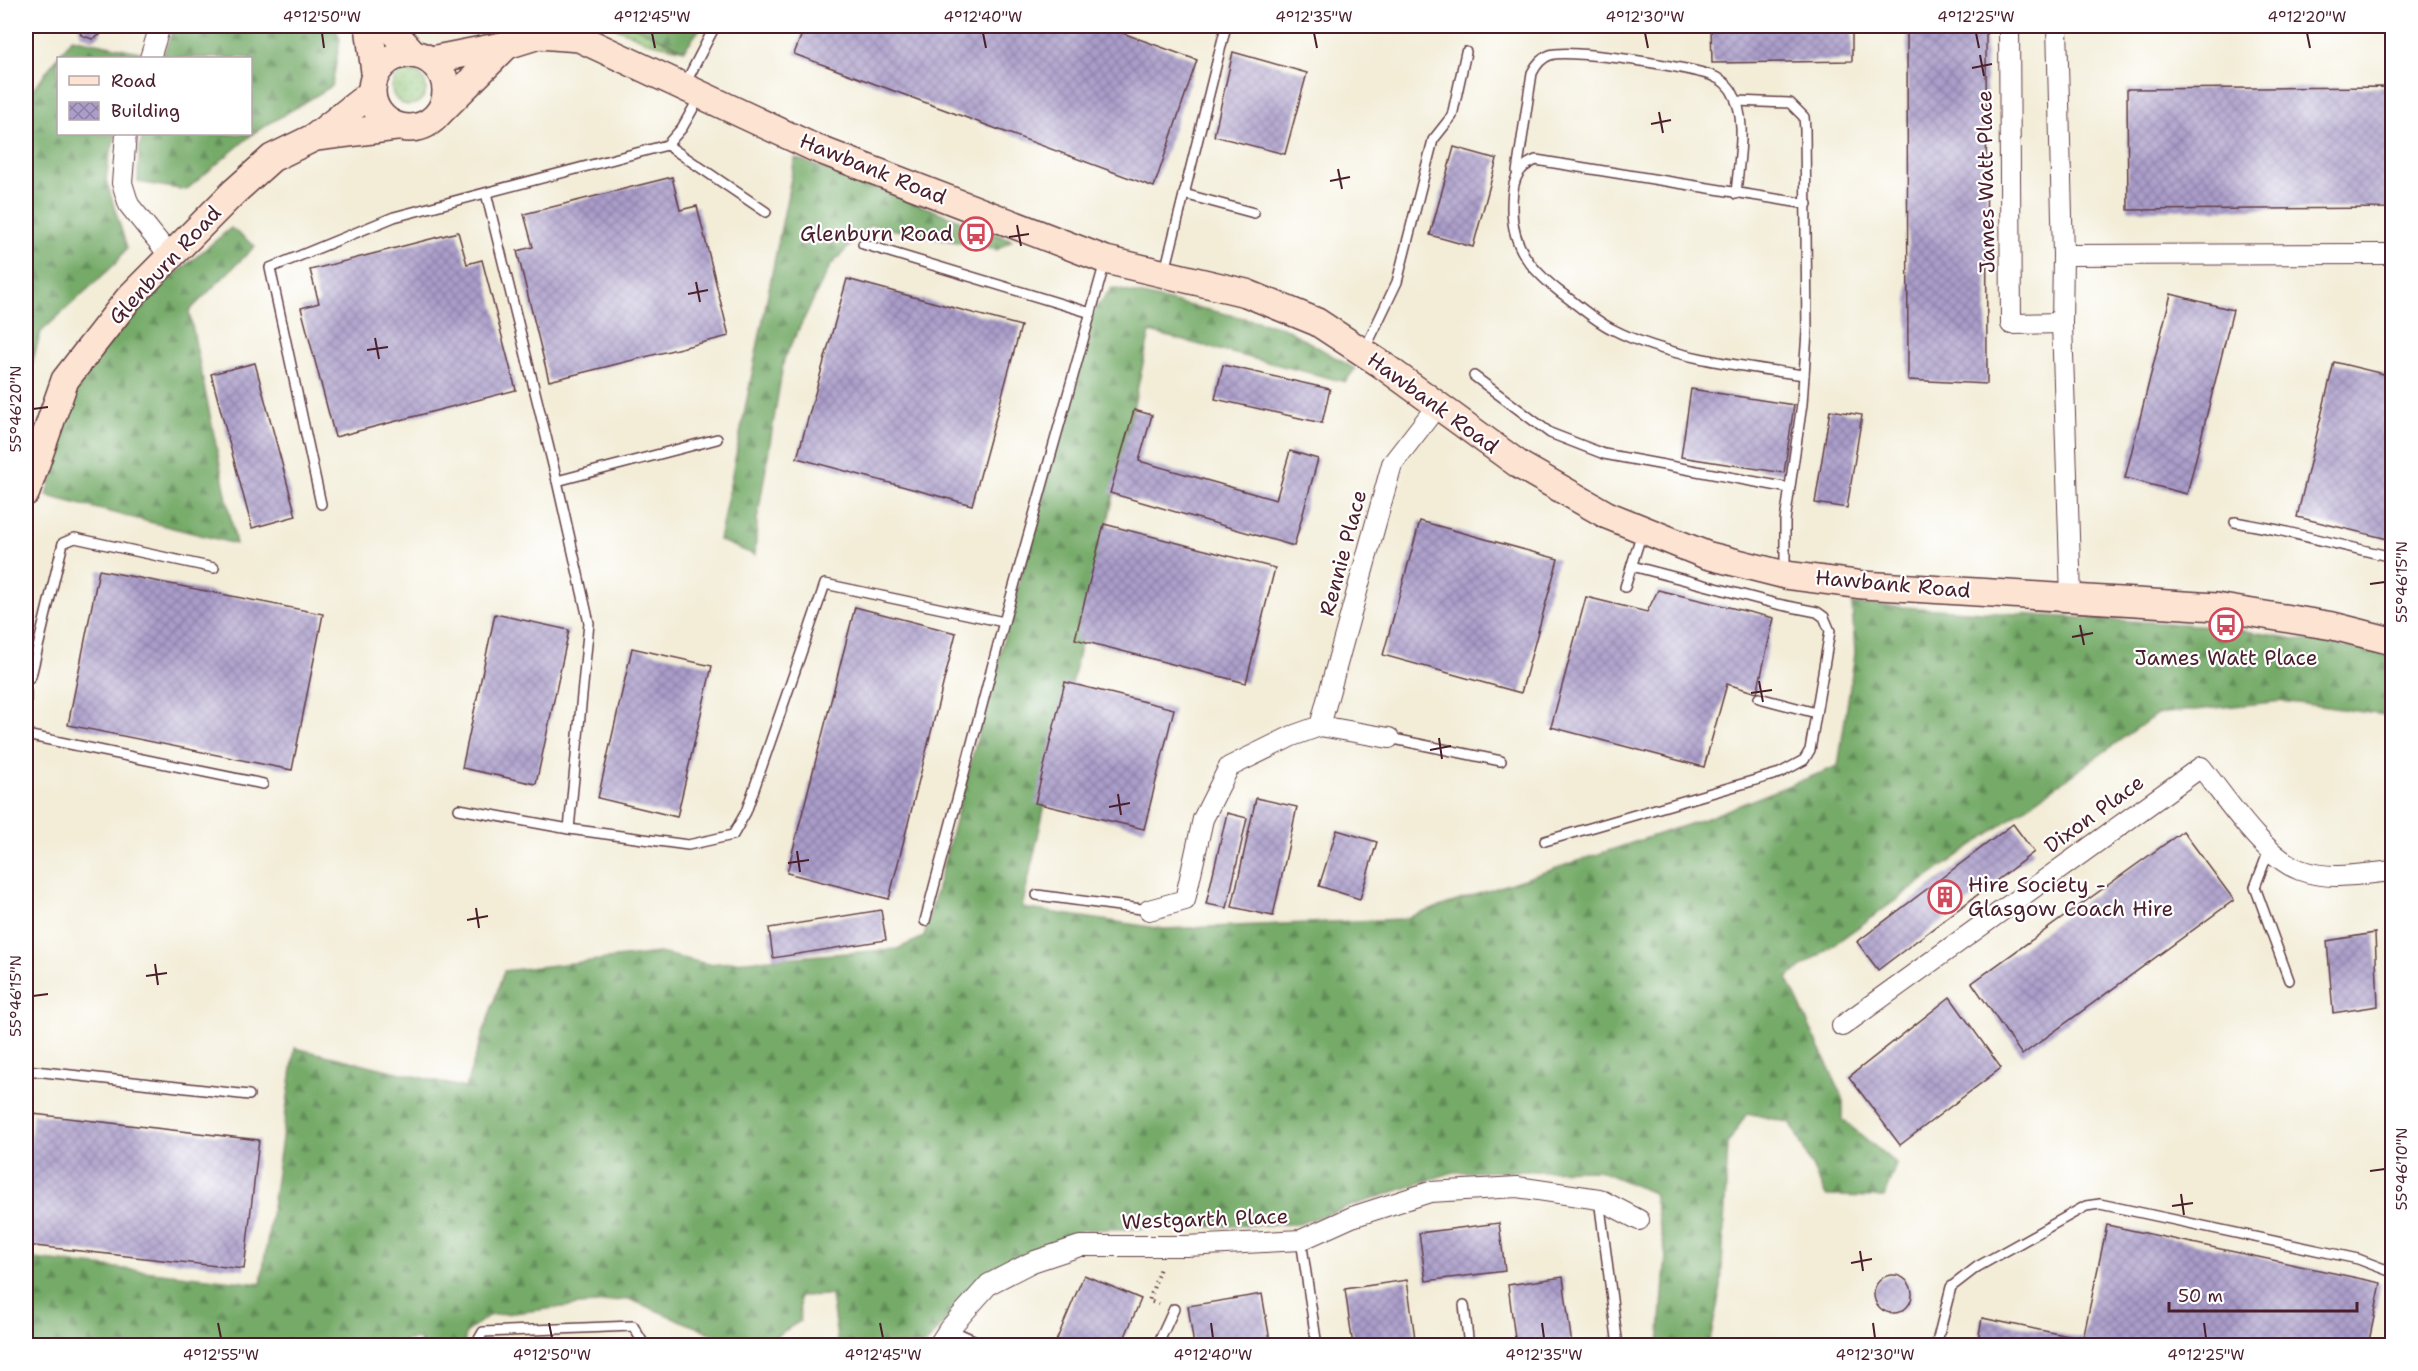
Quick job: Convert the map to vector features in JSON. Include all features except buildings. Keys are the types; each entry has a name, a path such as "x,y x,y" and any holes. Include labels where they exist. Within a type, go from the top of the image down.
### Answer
{"street":[{"path":"150,57 160,26"},
{"path":"369,26 373,83 378,114 396,127 413,129 428,123 440,112 447,94 443,75 388,26"},
{"name":"James Watt Place","path":"2009,26 2011,324 2062,323"},
{"path":"2057,26 2063,255 2062,323 2071,597"},
{"name":"Hawbank Road","path":"422,57 507,45 539,35 579,38 815,148 1106,260 1246,293 1317,322 1521,466 1607,515 1706,555 1785,575 1863,585 2217,607 2333,626 2392,641"},
{"name":"Hawbank Road","path":"440,112 507,45"},
{"path":"373,83 391,57 422,57"},
{"name":"Glenburn Road","path":"26,492 65,380 129,298 272,158 315,137 373,83"},
{"name":"Glenburn Road","path":"315,137 396,127"},
{"path":"126,135 122,183 129,205 170,256"},
{"path":"2063,255 2392,254"},
{"name":"Rennie Place","path":"1320,726 1392,464 1437,406"},
{"path":"1149,910 1185,900 1203,819 1229,767 1292,736 1320,726 1389,738"},
{"name":"Dixon Place","path":"1842,1026 2201,767 2269,850 2300,870 2339,877 2392,871"},
{"name":"Westgarth Place","path":"938,1346 989,1284 1032,1262 1080,1246 1168,1246 1301,1240 1352,1217 1430,1192 1517,1187 1599,1199 1639,1220"}],"lane":[{"path":"321,504 270,267 394,217 667,145 682,128 692,90 715,26"},
{"path":"1164,274 1226,26"},
{"path":"1363,353 1397,282 1433,140 1452,116 1466,52"},
{"path":"1736,194 1741,125 1736,101 1730,89 1717,77 1690,70 1581,53 1550,55 1538,62 1532,73 1512,196 1512,220 1525,259 1542,277 1612,329 1649,344 1696,356 1804,375"},
{"path":"1736,101 1790,103 1804,117 1807,332 1804,375 1785,521 1785,575"},
{"path":"667,145 766,212"},
{"path":"1516,176 1524,164 1536,160 1807,204"},
{"path":"486,193 557,481 589,622 569,829"},
{"path":"1184,194 1254,213"},
{"path":"863,244 1091,313"},
{"path":"925,921 1004,622 1106,260"},
{"path":"1474,376 1550,433 1604,454 1789,488"},
{"path":"557,481 717,439"},
{"path":"2235,522 2392,557"},
{"path":"1625,587 1643,530"},
{"path":"26,681 32,676 63,543 75,538 214,568"},
{"path":"1545,841 1780,773 1804,760 1810,750 1830,631 1824,617 1817,612 1632,566"},
{"path":"459,809 569,829 688,845 733,835 746,812 825,584 1004,622"},
{"path":"26,692 26,702"},
{"path":"1759,698 1816,713"},
{"path":"26,735 263,784"},
{"path":"1389,738 1501,761"},
{"path":"2269,850 2255,887 2289,980"},
{"path":"1037,895 1149,910"},
{"path":"26,1070 249,1095"},
{"path":"1599,1199 1618,1346"},
{"path":"1936,1346 1950,1287 1977,1266 2086,1206 2100,1204 2358,1259 2392,1272"},
{"path":"1301,1240 1317,1346"},
{"path":"1464,1305 1469,1346"},
{"path":"1157,1346 1174,1309"},
{"path":"475,1346 483,1332 633,1326 645,1346"},
{"path":"950,1329 987,1346"}],"path":[{"path":"1168,1246 1149,1301 1174,1309"}],"green space":[{"path":"174,26 335,26 340,39 332,86 252,135 252,57 162,57"},
{"path":"612,26 634,26 684,50 648,42"},
{"path":"634,26 702,26 684,50"},
{"path":"72,38 140,52 138,57 58,57"},
{"path":"57,58 57,135 116,135 106,180 127,248 115,264 41,332 26,383 26,95 28,96"},
{"path":"409,71 421,76 426,88 421,100 409,105 397,100 392,88 397,76"},
{"path":"143,135 251,135 186,190 138,182 139,148"},
{"path":"795,158 1012,240 997,250 870,225 830,266 784,359 757,521 755,555 719,540"},
{"path":"231,228 255,246 189,311 236,544 47,496 72,394 130,312"},
{"path":"1112,288 1283,327 1355,369 1345,382 1150,332 1022,908 1164,929 1403,919 1707,818 1838,766 1855,653 1852,604 2214,626 2372,651 2392,657 2392,716 2282,701 2157,714 1787,978 1843,1098 1843,1120 1896,1164 1884,1197 1826,1196 1791,1123 1747,1113 1728,1143 1721,1287 1709,1345 1659,1345 1666,1256 1653,1193 1598,1170 1453,1172 1298,1224 1082,1230 988,1271 925,1345 838,1345 831,1295 799,1296 800,1321 762,1345 739,1345 629,1299 488,1316 466,1333 464,1345 420,1345 420,1339 366,1346 26,1346 26,1258 261,1284 295,1048 465,1088 504,971 659,953 708,964 897,949 924,937 1091,313"}],"place":[{"name":"Glenburn Road","path":"976,234"},
{"name":"James Watt Place","path":"2226,625"},
{"name":"Hire Society - Glasgow Coach Hire","path":"1945,897"}]}
